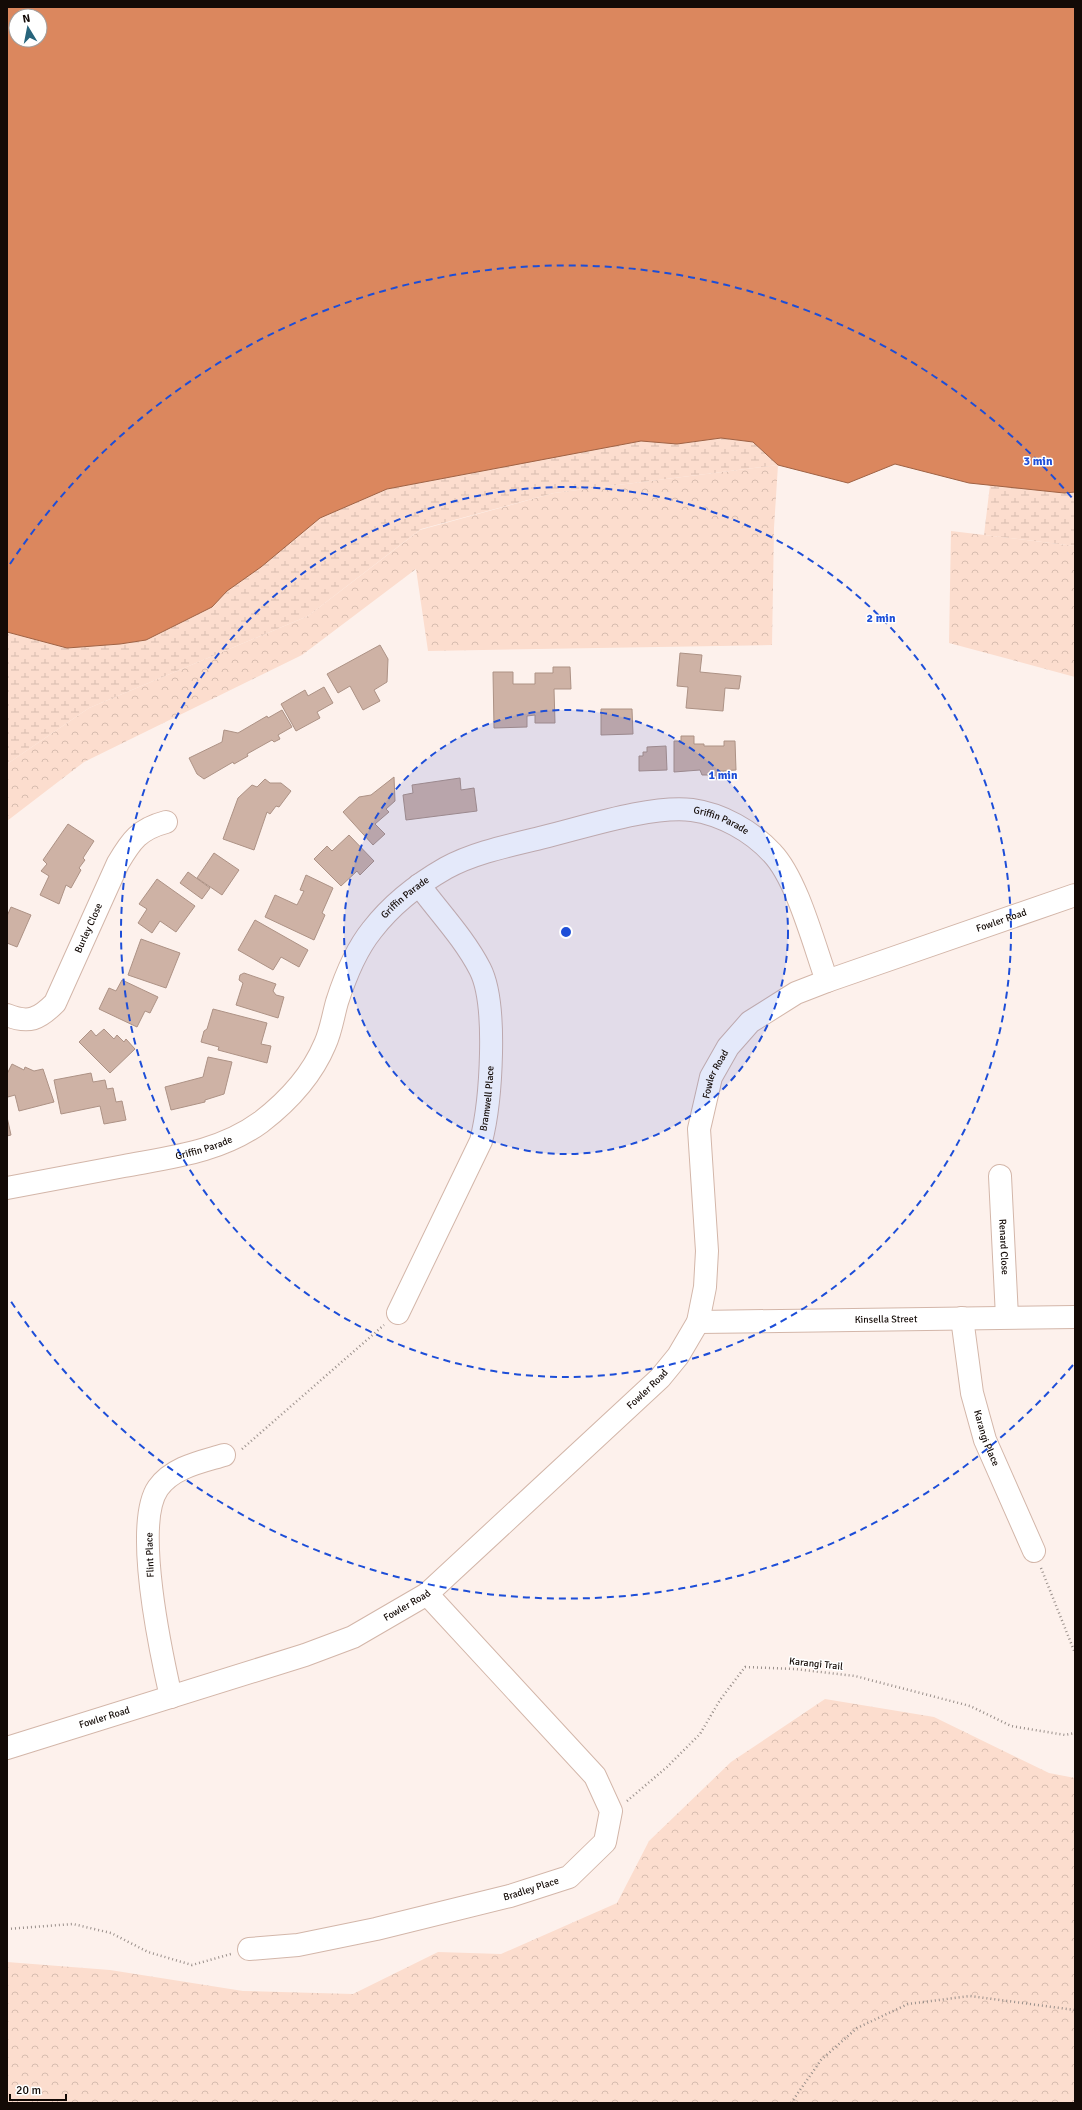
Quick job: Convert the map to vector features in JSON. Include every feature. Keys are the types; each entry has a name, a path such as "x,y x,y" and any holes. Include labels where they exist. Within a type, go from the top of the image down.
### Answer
{"street":[{"name":"Griffin Parade","path":"7,1188 205,1151 245,1133 260,1123 292,1095 308,1074 325,1044 337,1001 357,951 371,931 392,907 419,885 449,866 472,857 604,822 669,810 691,810 727,820 761,843 772,853 784,868 792,884 827,981"},
{"name":"Burley Close","path":"7,1015 23,1020 35,1019 44,1014 55,1003 118,863 128,846 142,831 166,822"},
{"name":"Bramwell Place","path":"398,1313 481,1141 486,1122 489,1084 490,1049 486,984 480,970 464,943 419,885"},
{"name":"Fowler Road","path":"7,1748 305,1655 353,1637 427,1594 660,1378 678,1356 698,1322 705,1288 707,1251 699,1130 711,1077 728,1047 750,1022 796,993 1075,895"},
{"name":"Renard Close","path":"1000,1176 1007,1317"},
{"name":"Kinsella Street","path":"698,1322 1075,1317"},
{"name":"Karangi Place","path":"962,1318 972,1392 985,1440 1034,1551"},
{"name":"Flint Place","path":"171,1697 157,1632 152,1589 148,1535 150,1501 158,1487 179,1470 224,1455"},
{"path":"427,1594 595,1776 611,1811"},
{"name":"Bradley Place","path":"249,1949 298,1945 376,1929 510,1896 569,1877 605,1842 611,1811"}],"path":[{"path":"224,1455 243,1449 398,1313"},
{"path":"1034,1551 1075,1653"},
{"name":"Karangi Trail","path":"611,1811 631,1798 700,1734 720,1700 745,1667 795,1669 855,1676 970,1706 1012,1726 1066,1735 1075,1733"},
{"path":"7,1929 73,1924 111,1933 148,1952 192,1965 249,1949"},
{"path":"791,2103 821,2060 857,2028 908,2004 970,1996 1020,2004 1075,2010"}],"green space":[{"path":"721,438 753,442 778,465 554,493 421,529 308,616 89,708 7,764 7,632 67,648 120,644 146,640 212,607 227,591 261,567 320,518 388,489 641,441 677,444"},
{"path":"778,465 774,528 772,645 428,651 416,569 302,655 84,762 7,821 7,764 89,708 308,616 420,530 554,493"},
{"path":"990,485 1064,493 1075,492 1075,546 984,535"},
{"path":"951,531 1075,546 1075,677 949,643"},
{"path":"825,1699 934,1717 1049,1773 1075,1778 1075,2103 7,2103 7,1962 110,1970 243,1991 353,1994 438,1952 501,1954 617,1903 649,1841 731,1762"}],"shaded area":[{"path":"7,7 1075,7 1075,492 1064,493 969,483 895,464 848,483 778,465 753,442 721,438 677,444 641,441 387,489 320,518 261,567 227,591 212,607 146,640 120,644 67,648 7,632"}],"building":[{"path":"380,645 388,659 387,682 374,690 380,701 363,710 350,686 338,693 327,674"},
{"path":"680,653 702,655 700,672 741,676 739,689 725,688 723,711 686,708 688,687 677,686"},
{"path":"553,667 570,667 571,689 554,689 555,723 535,723 535,715 527,716 527,727 494,728 493,672 513,672 513,684 535,684 535,673 553,673"},
{"path":"324,687 333,703 317,712 320,718 296,731 281,704 305,690 308,696"},
{"path":"601,709 632,709 633,734 601,735"},
{"path":"282,710 292,727 278,735 280,739 274,742 272,740 247,754 248,756 234,764 233,762 204,779 197,774 189,758 222,742 224,730 238,733 267,716 268,718"},
{"path":"681,736 694,736 694,744 704,744 704,746 724,746 724,741 735,741 736,770 719,771 727,772 727,778 714,779 714,775 702,775 700,770 674,772 674,741 681,741"},
{"path":"666,746 667,770 639,771 639,756 643,756 643,752 647,752 647,747"},
{"path":"394,777 395,801 386,809 389,812 375,824 385,834 373,845 343,812 359,797 371,795"},
{"path":"460,778 461,790 474,788 477,811 406,820 403,795 413,793 412,785"},
{"path":"265,779 270,783 281,783 291,791 279,807 276,806 270,814 267,812 254,850 223,839 238,798 252,785 257,787"},
{"path":"68,824 94,841 83,858 85,860 79,868 81,870 71,888 66,885 59,904 40,895 49,876 41,871 47,864 43,860"},
{"path":"349,835 374,861 360,875 357,871 341,886 314,859 327,846 332,851"},
{"path":"214,853 239,870 222,895 197,878"},
{"path":"188,872 210,888 202,899 180,883"},
{"path":"306,875 333,888 322,913 325,915 314,940 265,917 275,895 297,905 304,891 300,890"},
{"path":"157,879 195,906 176,932 160,921 152,933 138,923 147,909 139,904"},
{"path":"11,907 31,915 17,947 7,943 7,916"},
{"path":"255,920 308,950 299,967 281,957 273,970 238,950"},
{"path":"141,939 180,953 166,988 128,975"},
{"path":"244,973 276,984 273,991 276,995 284,997 278,1018 236,1005 243,983 239,980 240,975"},
{"path":"122,980 158,997 150,1013 145,1011 137,1027 99,1009 109,988 116,991"},
{"path":"213,1009 267,1023 261,1044 271,1046 267,1063 218,1050 219,1047 201,1042"},
{"path":"104,1029 114,1039 117,1035 124,1042 126,1039 135,1049 110,1073 79,1042 91,1030 96,1036"},
{"path":"208,1057 232,1062 224,1094 205,1100 205,1102 171,1110 165,1087 203,1077"},
{"path":"12,1064 24,1070 25,1067 34,1071 43,1069 54,1102 19,1111 15,1095 8,1097 7,1094 7,1074"},
{"path":"91,1073 93,1082 105,1080 107,1089 113,1088 116,1102 122,1101 126,1120 104,1124 100,1106 61,1114 54,1080"},
{"path":"7,1117 11,1135 7,1136"}]}
